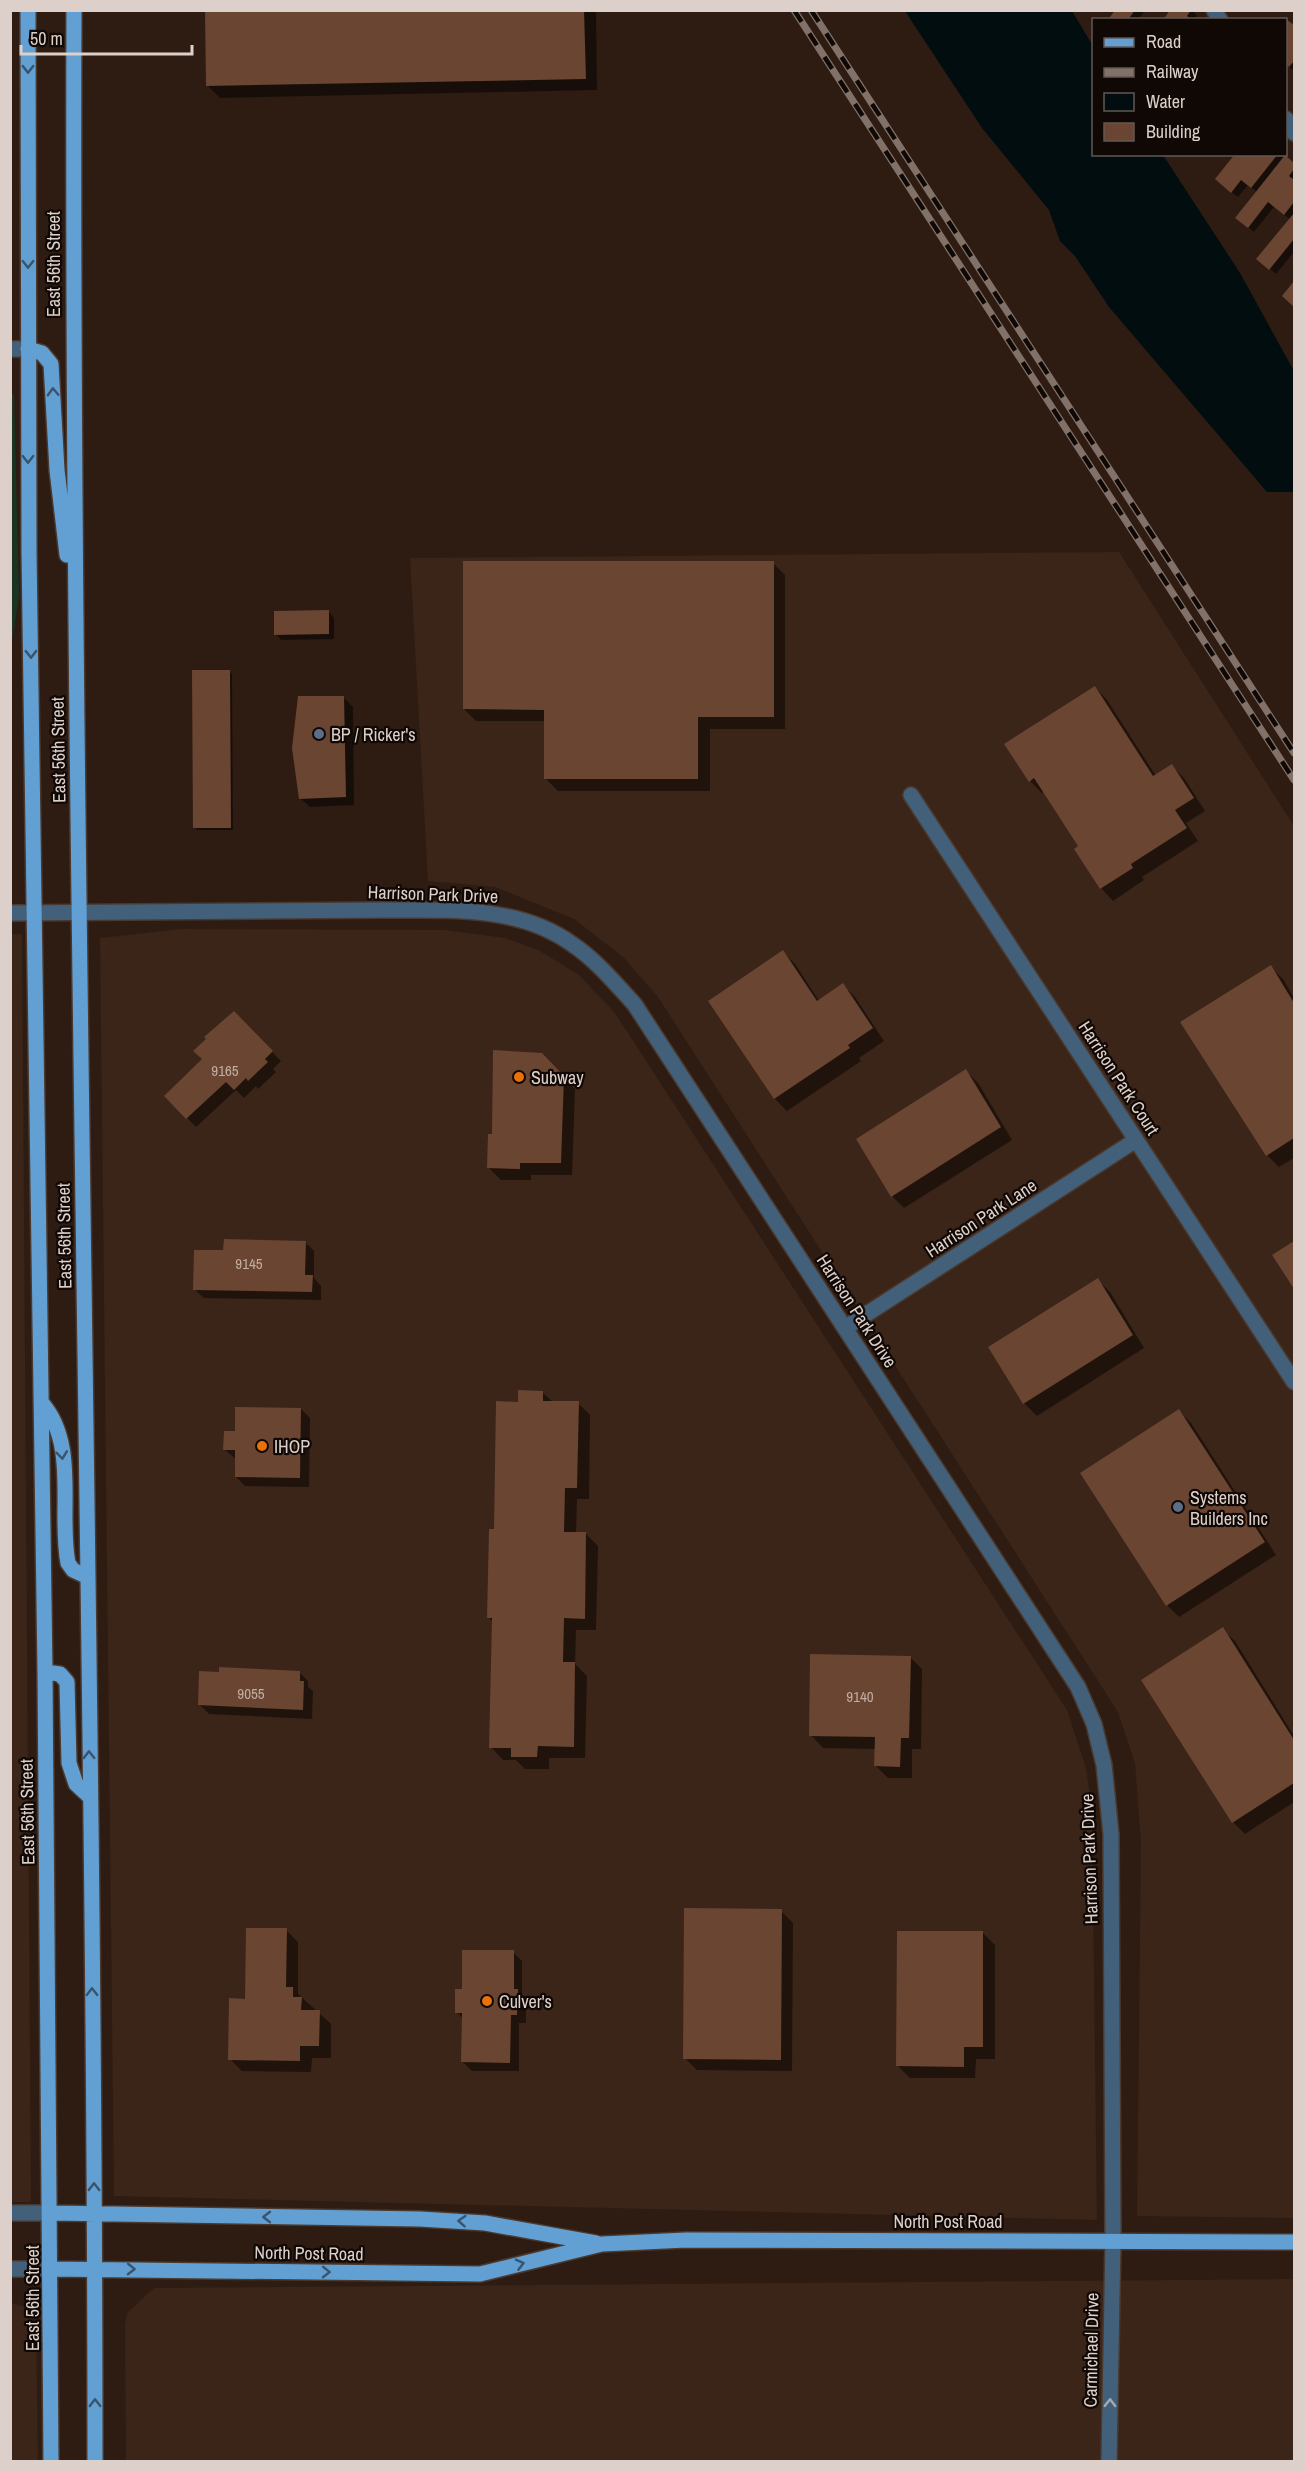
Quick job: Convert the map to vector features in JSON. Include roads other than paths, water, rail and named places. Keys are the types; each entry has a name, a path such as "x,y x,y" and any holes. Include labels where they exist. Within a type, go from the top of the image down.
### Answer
{"main road":[{"name":"East 56th Street","path":"28,10 28,349 33,913 45,1672 51,2213 51,2462"},
{"name":"East 56th Street","path":"74,10 75,617 88,1577 95,2462"},
{"path":"28,349 42,353 51,364 58,482 75,617"},
{"path":"41,1402 56,1423 63,1457 68,1563 73,1570 88,1577"},
{"path":"45,1672 60,1674 67,1682 69,1763 76,1784 90,1797"},
{"name":"North Post Road","path":"51,2213 420,2219 485,2223 602,2244"},
{"name":"North Post Road","path":"51,2269 480,2274 602,2244 686,2240 1294,2242"}],"street":[{"path":"10,349 28,349"},
{"name":"Harrison Park Court","path":"911,795 1294,1382"},
{"name":"Harrison Park Drive","path":"10,913 450,910 514,918 570,942 586,954 635,1005 1078,1687 1094,1724 1104,1765 1111,1834 1113,2240"},
{"name":"Harrison Park Lane","path":"845,1328 1136,1140"},
{"name":"North Post Road","path":"10,2213 51,2213"},
{"name":"Carmichael Drive","path":"1109,2462 1113,2240"},
{"name":"North Post Road","path":"10,2269 51,2269"}],"water":[{"path":"905,11 1072,11 1092,44 1092,156 1164,156 1240,273 1294,371 1294,492 1267,492 1109,307 1075,256 1060,241 1049,210 982,128"}],"railway":[{"path":"794,10 1294,780"},
{"path":"811,10 1294,753"}],"place":[{"name":"BP / Ricker's","path":"319,734"},
{"name":"Subway","path":"519,1077"},
{"name":"IHOP","path":"262,1446"},
{"name":"Systems Builders Inc","path":"1178,1507"},
{"name":"Culver's","path":"487,2001"}]}
